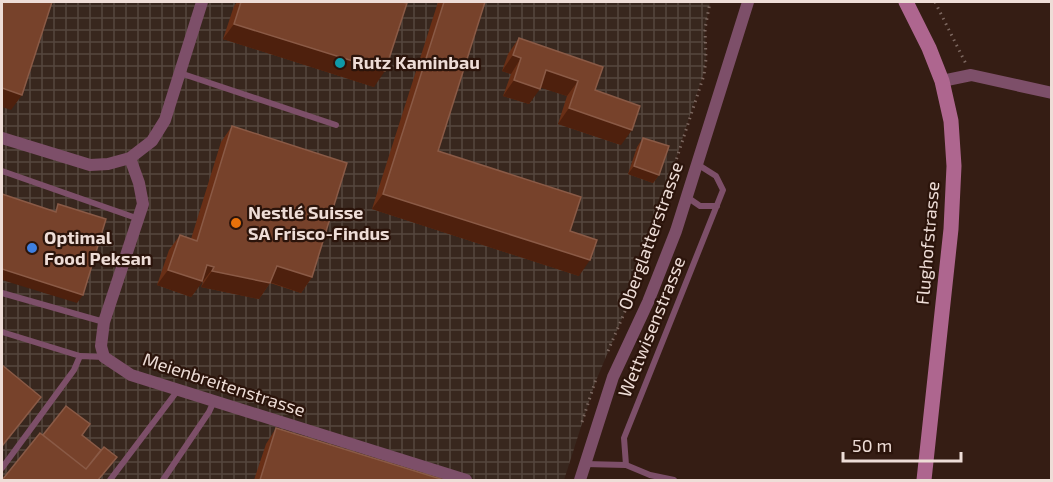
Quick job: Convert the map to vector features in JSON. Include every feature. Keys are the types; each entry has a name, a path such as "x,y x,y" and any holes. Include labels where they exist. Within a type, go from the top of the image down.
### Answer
{"main road":[{"name":"Flughofstrasse","path":"896,2 912,16"},
{"name":"Flughofstrasse","path":"906,2 929,48 942,81 953,138 954,191 951,229 924,480"}],"street":[{"path":"2,138 90,165 108,164 130,158 152,141 165,120 202,2"},
{"name":"Oberglatterstrasse","path":"580,480 613,377 648,302 676,231 748,2"},
{"path":"942,81 971,75 1052,93"},
{"path":"104,357 101,346 104,322 143,204 139,183 130,158"},
{"name":"Meienbreitenstrasse","path":"104,357 131,375 466,480"}],"lane":[{"path":"180,73 336,125"},
{"name":"Wettwisenstrasse","path":"626,465 624,438 723,190 716,176 697,164"},
{"path":"2,171 139,219"},
{"path":"686,196 700,206 717,206"},
{"path":"2,293 104,322"},
{"path":"2,332 80,356 104,357"},
{"path":"2,468 74,370 80,356"},
{"path":"110,480 178,389"},
{"path":"163,480 214,401"},
{"path":"585,464 626,465 650,475 674,480"}],"path":[{"path":"607,354 632,295 704,75 705,29 710,2"},
{"path":"935,2 971,75"},
{"path":"581,426 599,374"}],"shaded area":[{"path":"2,2 710,2 705,29 706,59 703,75 632,295 595,383 564,480 2,480"}],"building":[{"path":"2,2 52,2 22,95 2,88"},
{"name":"Rutz Kaminbau","path":"241,2 407,3 385,71 234,24"},
{"path":"444,2 485,2 438,151 581,197 570,231 597,240 590,260 383,194"},
{"path":"519,38 603,67 595,90 640,106 632,130 569,108 578,81 546,70 540,89 514,80 521,58 513,55"},
{"path":"232,126 347,163 312,277 277,266 270,283 212,271 214,267 207,265 202,281 168,270 180,235 197,241"},
{"path":"643,138 669,146 659,175 634,166"},
{"path":"2,194 56,212 58,204 106,219 83,295 2,269"},
{"path":"2,365 41,397 2,446"},
{"path":"66,406 90,424 82,435 101,450 86,469 43,435"},
{"path":"276,428 444,480 260,480"},
{"path":"40,433 86,469 104,447 117,457 98,480 2,480"}],"place":[{"name":"Rutz Kaminbau","path":"340,63"},
{"name":"Nestlé Suisse SA Frisco-Findus","path":"236,223"},
{"name":"Optimal Food Peksan","path":"32,248"}]}
